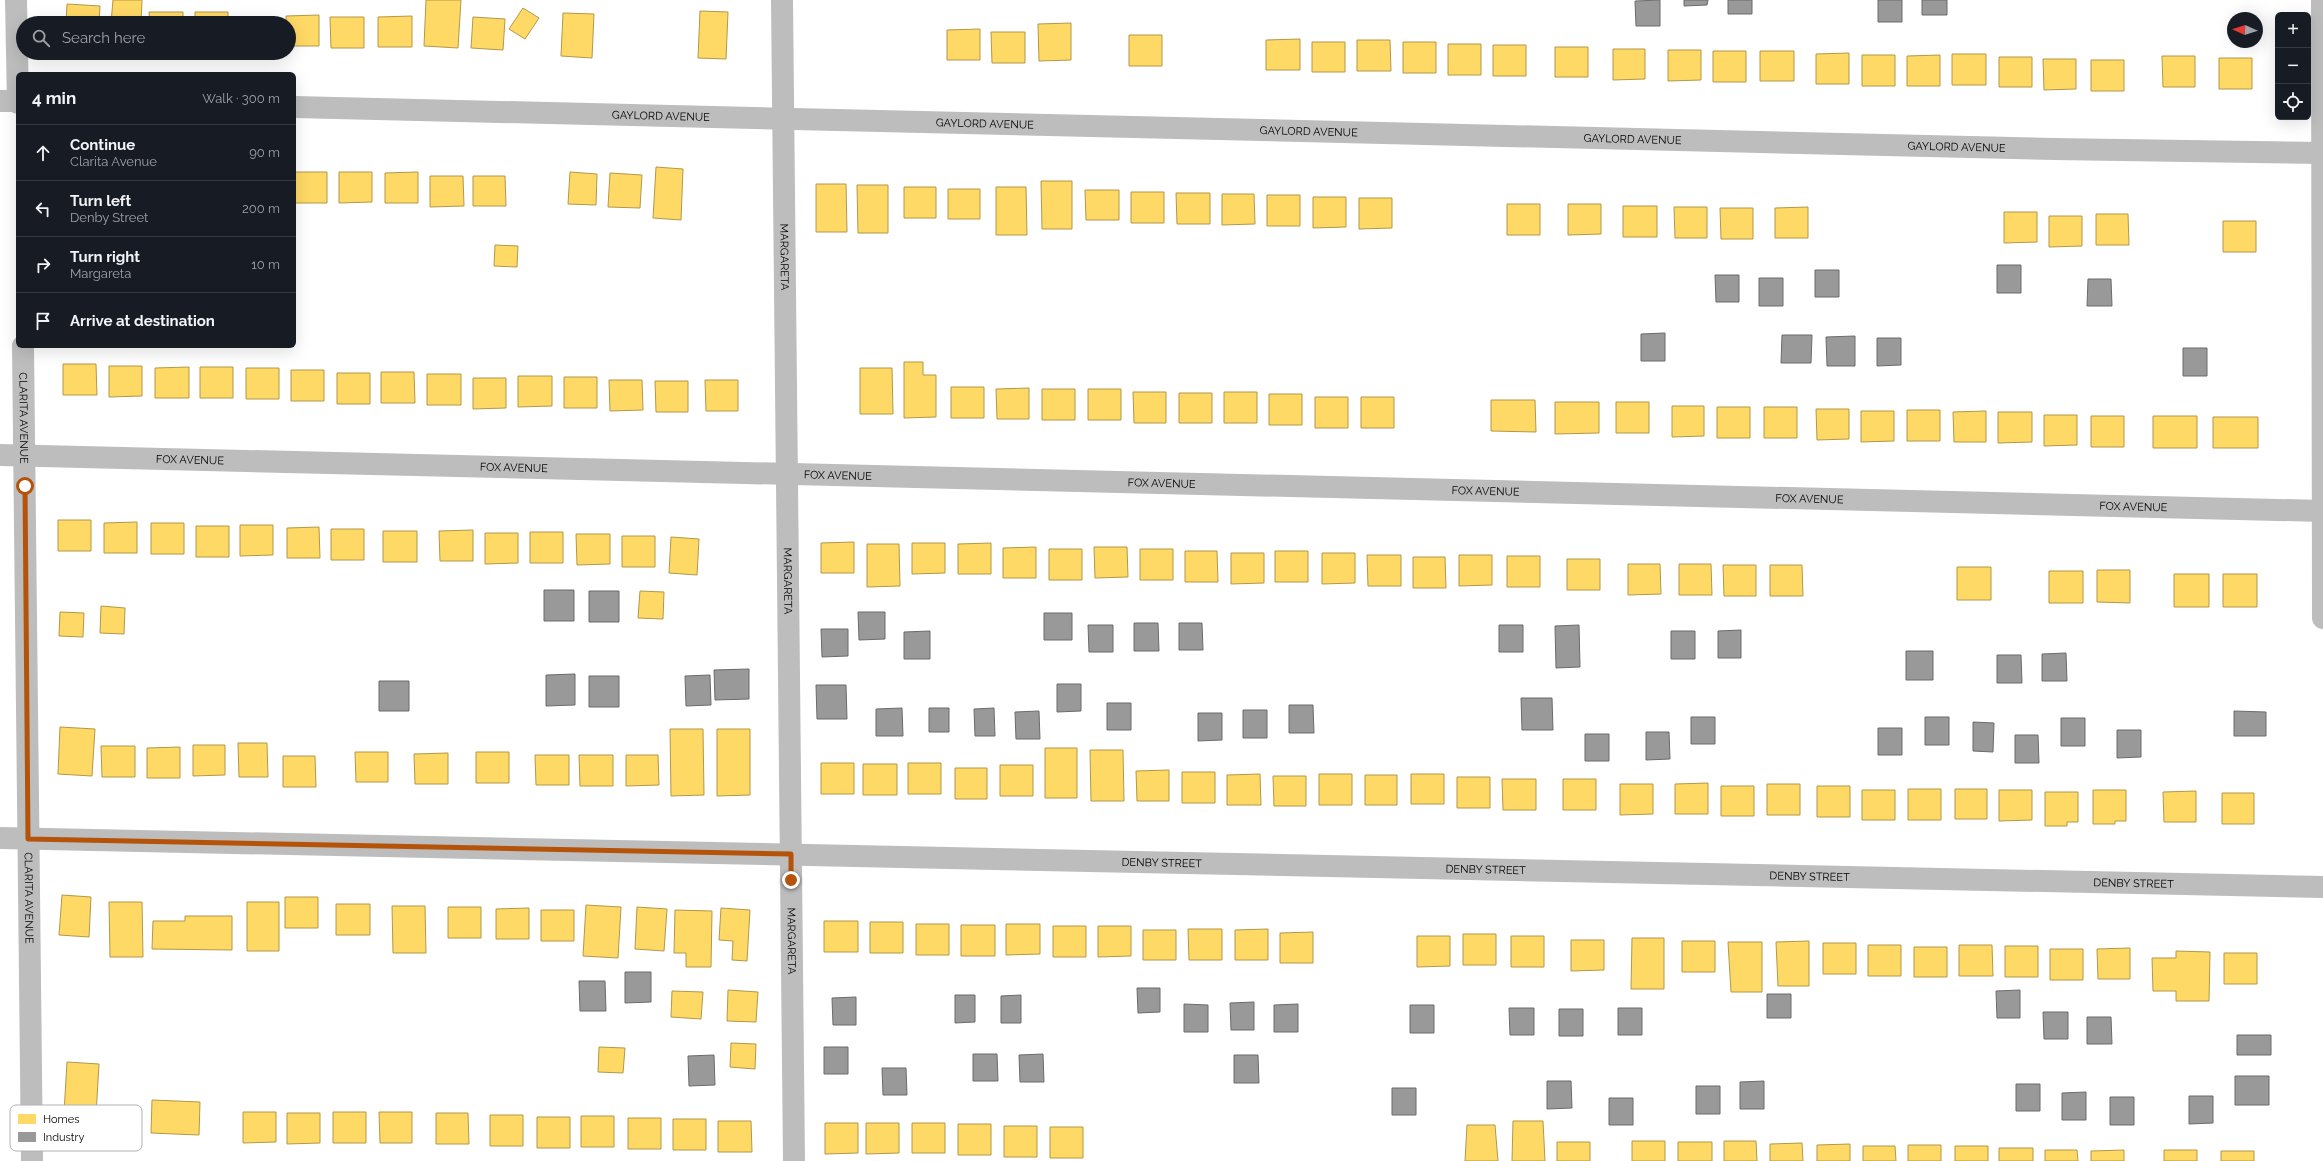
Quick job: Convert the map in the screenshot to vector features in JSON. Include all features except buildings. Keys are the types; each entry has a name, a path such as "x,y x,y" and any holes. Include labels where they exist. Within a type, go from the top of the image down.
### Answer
{"street":[{"path":"16,0 16,16"},
{"name":"MARGARETA","path":"782,0 794,1161"},
{"path":"2322,0 2323,618"},
{"path":"17,60 17,72"},
{"path":"0,101 16,102"},
{"name":"GAYLORD AVENUE","path":"296,107 784,117 2054,149 2323,153"},
{"name":"CLARITA AVENUE","path":"23,348 31,1105"},
{"name":"FOX AVENUE","path":"0,455 2323,511"},
{"name":"DENBY STREET","path":"0,838 2323,887"},
{"name":"CLARITA AVENUE","path":"32,1151 32,1161"}],"route":[{"path":"25,486 28,839 791,854 791,880"}]}
